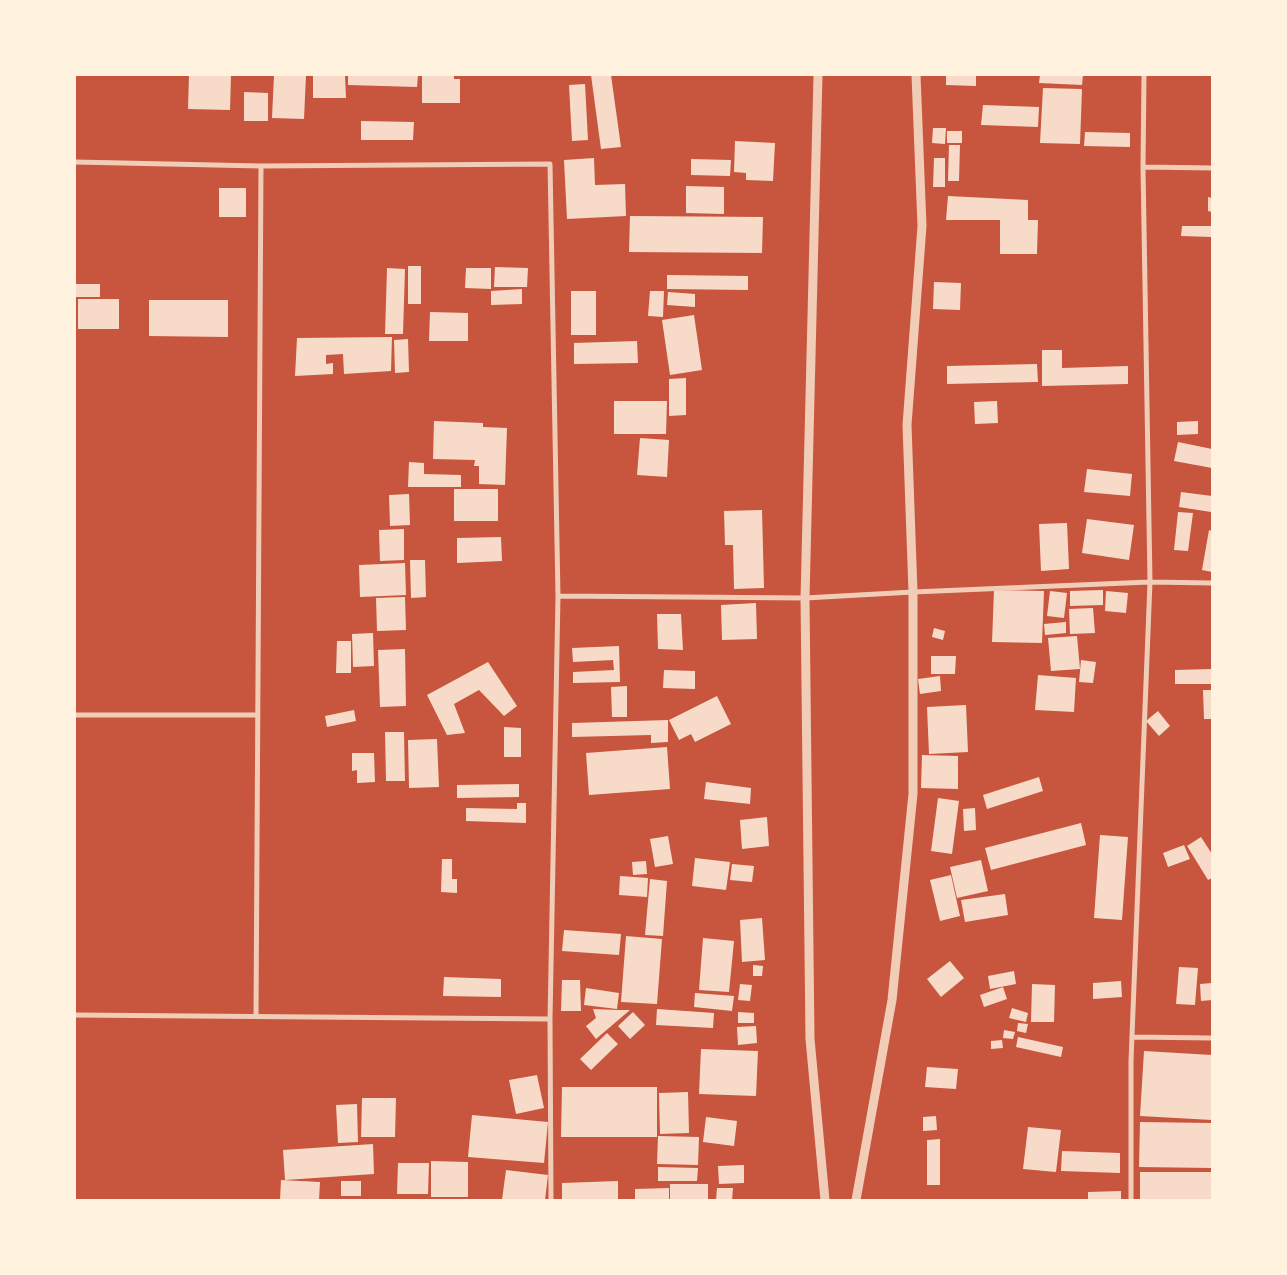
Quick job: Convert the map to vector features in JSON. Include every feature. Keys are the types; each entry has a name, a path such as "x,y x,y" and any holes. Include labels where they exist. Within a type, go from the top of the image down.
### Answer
{"street":[{"path":"818,75 804,598 810,1039 825,1200"},
{"path":"856,1200 892,1000 913,794 913,592 907,425 922,226 916,75"},
{"path":"1132,1200 1132,1037 1150,582 1143,167 1144,75"},
{"path":"75,162 261,166 550,164 558,596 550,1018 551,1200"},
{"path":"256,1015 261,166"},
{"path":"1143,167 1212,168"},
{"path":"558,596 804,598 1150,582 1212,583"},
{"path":"75,715 257,715"},
{"path":"75,1015 550,1018"},
{"path":"1132,1037 1212,1038"}],"building":[{"path":"189,75 231,75 230,110 188,109"},
{"path":"274,75 306,75 304,119 272,118"},
{"path":"313,75 345,75 346,98 313,98"},
{"path":"348,75 418,75 417,87 348,85"},
{"path":"422,75 454,75 454,79 460,79 460,103 422,103"},
{"path":"591,75 611,75 621,147 601,149"},
{"path":"946,75 976,75 976,86 946,85"},
{"path":"1040,75 1083,75 1082,85 1039,83"},
{"path":"585,84 588,140 572,141 569,85"},
{"path":"1043,88 1082,89 1080,144 1040,143"},
{"path":"244,92 268,93 268,121 244,121"},
{"path":"983,105 1039,107 1038,127 981,125"},
{"path":"361,121 414,122 413,140 361,140"},
{"path":"933,128 946,128 945,144 932,143"},
{"path":"947,131 962,131 962,143 947,143"},
{"path":"1085,132 1130,133 1130,147 1084,146"},
{"path":"735,141 775,143 773,181 746,180 746,173 734,172"},
{"path":"949,145 960,145 959,181 948,181"},
{"path":"594,158 595,185 625,184 626,216 567,219 564,160"},
{"path":"934,158 945,158 945,187 933,187"},
{"path":"691,159 731,160 730,176 691,175"},
{"path":"686,186 724,187 724,214 686,213"},
{"path":"219,188 246,188 246,217 219,217"},
{"path":"948,196 1028,200 1028,220 1038,220 1037,254 1000,254 1000,220 946,220"},
{"path":"1208,197 1212,198 1212,212 1208,211"},
{"path":"630,216 763,217 762,253 629,252"},
{"path":"1182,226 1212,226 1212,237 1181,236"},
{"path":"408,266 421,266 421,304 408,304"},
{"path":"495,267 528,268 527,287 494,287"},
{"path":"387,268 405,269 403,334 385,334"},
{"path":"466,268 491,268 491,289 465,288"},
{"path":"667,275 748,276 748,290 667,289"},
{"path":"934,282 961,283 960,310 933,309"},
{"path":"75,284 100,284 100,297 75,297"},
{"path":"522,289 522,304 491,305 491,291"},
{"path":"571,291 596,291 596,335 571,335"},
{"path":"650,291 664,291 663,317 648,316"},
{"path":"668,292 695,294 695,307 667,305"},
{"path":"78,299 119,299 119,329 78,329"},
{"path":"149,300 228,300 228,337 149,336"},
{"path":"430,312 468,313 468,341 429,341"},
{"path":"694,315 702,370 670,375 662,320"},
{"path":"392,337 391,371 344,374 343,354 326,355 326,364 333,363 333,374 295,376 297,338"},
{"path":"408,339 409,372 395,373 394,340"},
{"path":"637,341 638,363 574,364 574,343"},
{"path":"1042,350 1062,350 1062,368 1128,366 1128,384 1042,386"},
{"path":"1037,364 1038,382 947,384 947,366"},
{"path":"686,378 686,415 669,416 669,379"},
{"path":"614,401 667,401 666,434 614,434"},
{"path":"997,401 998,423 975,424 974,402"},
{"path":"434,421 483,423 483,427 507,428 505,485 479,484 479,466 474,466 475,460 433,459"},
{"path":"1198,421 1198,434 1177,435 1177,422"},
{"path":"640,438 669,440 667,477 637,475"},
{"path":"1178,442 1212,449 1212,468 1174,461"},
{"path":"409,462 424,463 424,474 461,475 461,487 408,487"},
{"path":"1087,469 1132,474 1130,496 1084,492"},
{"path":"454,489 498,489 498,521 454,521"},
{"path":"1181,492 1212,496 1211,512 1179,507"},
{"path":"409,494 410,525 390,526 389,495"},
{"path":"762,510 764,588 734,589 733,545 725,545 724,511"},
{"path":"1178,512 1193,513 1188,551 1174,550"},
{"path":"1087,519 1134,525 1129,560 1082,553"},
{"path":"1067,523 1069,569 1041,571 1039,524"},
{"path":"404,529 404,560 380,561 379,530"},
{"path":"1209,530 1212,531 1212,572 1202,570"},
{"path":"501,537 502,561 457,563 457,538"},
{"path":"410,560 425,560 426,597 411,598"},
{"path":"405,563 406,595 360,597 359,565"},
{"path":"994,590 1044,591 1042,643 992,642"},
{"path":"1103,590 1103,605 1070,606 1070,591"},
{"path":"1050,591 1067,593 1064,618 1047,616"},
{"path":"1106,591 1128,593 1126,613 1105,611"},
{"path":"405,597 406,630 377,631 376,598"},
{"path":"756,603 757,639 722,640 721,605"},
{"path":"1093,608 1095,633 1070,634 1069,609"},
{"path":"657,614 681,614 683,650 658,649"},
{"path":"1066,622 1066,633 1045,635 1044,624"},
{"path":"934,628 945,631 943,640 932,637"},
{"path":"373,633 374,666 353,667 352,634"},
{"path":"1077,636 1080,669 1051,671 1048,638"},
{"path":"337,641 351,641 351,673 336,673"},
{"path":"619,646 620,682 573,683 573,672 614,670 613,660 573,662 572,648"},
{"path":"405,649 406,706 380,707 378,650"},
{"path":"931,656 956,656 955,674 931,674"},
{"path":"1081,660 1096,662 1093,683 1079,682"},
{"path":"488,662 517,706 504,716 479,690 454,704 465,733 447,735 427,695"},
{"path":"1212,669 1212,684 1175,684 1175,670"},
{"path":"664,670 695,671 695,689 663,688"},
{"path":"1038,675 1076,678 1074,712 1035,710"},
{"path":"940,676 941,691 920,694 918,679"},
{"path":"627,686 627,717 612,717 611,687"},
{"path":"1203,690 1212,690 1212,719 1204,719"},
{"path":"717,696 731,724 695,742 691,734 679,740 669,720"},
{"path":"966,705 968,752 929,754 927,707"},
{"path":"354,710 356,721 327,727 325,716"},
{"path":"1158,711 1170,726 1159,736 1146,721"},
{"path":"668,720 668,742 651,743 651,735 572,737 572,723"},
{"path":"504,727 521,728 521,757 504,757"},
{"path":"385,732 404,732 405,781 386,781"},
{"path":"437,739 439,787 409,788 408,740"},
{"path":"667,747 670,789 589,795 586,753"},
{"path":"352,753 374,753 375,782 357,783 357,770 352,771"},
{"path":"922,755 958,756 958,789 921,788"},
{"path":"1039,777 1043,791 987,809 983,795"},
{"path":"706,782 751,788 750,804 704,799"},
{"path":"519,784 519,797 457,798 457,785"},
{"path":"938,798 959,801 952,854 931,851"},
{"path":"517,803 526,803 526,823 466,821 466,808 517,809"},
{"path":"975,808 976,830 964,831 963,809"},
{"path":"767,817 769,846 742,849 740,820"},
{"path":"1081,823 1086,845 991,870 985,848"},
{"path":"1100,835 1128,837 1122,920 1094,918"},
{"path":"668,836 673,864 655,867 650,839"},
{"path":"1201,837 1212,854 1212,878 1208,880 1187,846"},
{"path":"1184,845 1190,859 1168,867 1163,853"},
{"path":"695,858 730,862 726,890 692,886"},
{"path":"442,859 452,859 452,879 457,879 457,893 441,892"},
{"path":"981,860 988,891 957,898 950,867"},
{"path":"646,861 647,874 633,875 632,862"},
{"path":"732,864 754,866 752,882 730,880"},
{"path":"951,875 960,916 940,921 930,880"},
{"path":"620,876 648,878 647,897 619,895"},
{"path":"650,879 667,881 663,936 645,935"},
{"path":"1005,894 1008,915 965,922 961,900"},
{"path":"762,918 765,960 742,962 740,920"},
{"path":"564,930 621,934 619,955 562,951"},
{"path":"626,936 662,939 657,1004 621,1002"},
{"path":"703,938 734,941 729,992 699,990"},
{"path":"950,961 964,978 941,997 927,979"},
{"path":"753,965 763,966 762,976 753,976"},
{"path":"1179,967 1198,968 1195,1005 1176,1004"},
{"path":"1014,971 1016,984 990,989 988,976"},
{"path":"444,977 501,979 501,997 443,996"},
{"path":"562,980 580,980 581,1011 561,1011"},
{"path":"1121,981 1122,997 1093,999 1093,983"},
{"path":"1212,983 1212,1000 1201,1001 1200,984"},
{"path":"740,984 752,985 750,1001 738,1000"},
{"path":"1032,984 1055,985 1054,1022 1031,1022"},
{"path":"1003,987 1007,999 984,1007 980,995"},
{"path":"586,988 619,993 617,1009 584,1005"},
{"path":"695,993 734,996 732,1011 694,1007"},
{"path":"1012,1008 1028,1013 1026,1022 1009,1018"},
{"path":"593,1009 630,1010 596,1039 586,1026 596,1018"},
{"path":"657,1009 714,1013 713,1028 656,1025"},
{"path":"633,1012 645,1025 630,1039 618,1026"},
{"path":"738,1012 754,1013 754,1023 738,1023"},
{"path":"1018,1023 1028,1024 1026,1033 1017,1031"},
{"path":"756,1026 757,1043 738,1045 737,1027"},
{"path":"1004,1030 1015,1032 1013,1039 1003,1038"},
{"path":"607,1033 618,1044 591,1070 580,1059"},
{"path":"1018,1037 1063,1047 1061,1057 1016,1047"},
{"path":"1002,1040 1003,1048 991,1049 991,1041"},
{"path":"701,1049 758,1051 756,1096 699,1094"},
{"path":"1144,1051 1212,1055 1212,1120 1140,1116"},
{"path":"927,1067 958,1069 956,1089 925,1087"},
{"path":"537,1075 544,1108 516,1114 509,1080"},
{"path":"562,1087 657,1087 657,1137 561,1137"},
{"path":"688,1092 689,1133 660,1134 659,1093"},
{"path":"362,1098 396,1098 395,1137 361,1137"},
{"path":"357,1104 358,1142 338,1143 336,1105"},
{"path":"472,1115 548,1122 544,1163 468,1157"},
{"path":"936,1116 937,1130 923,1131 923,1117"},
{"path":"706,1117 737,1121 734,1146 703,1142"},
{"path":"1140,1122 1212,1123 1212,1168 1139,1167"},
{"path":"1028,1127 1061,1130 1056,1172 1023,1169"},
{"path":"658,1136 699,1137 698,1165 657,1164"},
{"path":"940,1139 940,1185 927,1185 927,1140"},
{"path":"373,1144 374,1174 285,1180 283,1150"},
{"path":"1062,1151 1120,1153 1120,1173 1061,1171"},
{"path":"431,1161 468,1162 468,1197 431,1197"},
{"path":"398,1163 429,1163 428,1194 397,1194"},
{"path":"744,1165 744,1183 719,1184 718,1166"},
{"path":"658,1167 698,1168 697,1181 658,1181"},
{"path":"506,1170 548,1175 545,1200 502,1200"},
{"path":"1140,1172 1212,1172 1212,1200 1140,1200"},
{"path":"281,1180 320,1182 319,1200 280,1200"},
{"path":"341,1181 361,1181 361,1196 341,1196"},
{"path":"618,1181 618,1200 562,1200 562,1183"},
{"path":"670,1184 708,1184 708,1200 670,1200"},
{"path":"669,1188 669,1200 635,1200 635,1189"},
{"path":"717,1188 733,1188 732,1200 716,1200"},
{"path":"1121,1191 1121,1200 1088,1200 1088,1192"}]}
